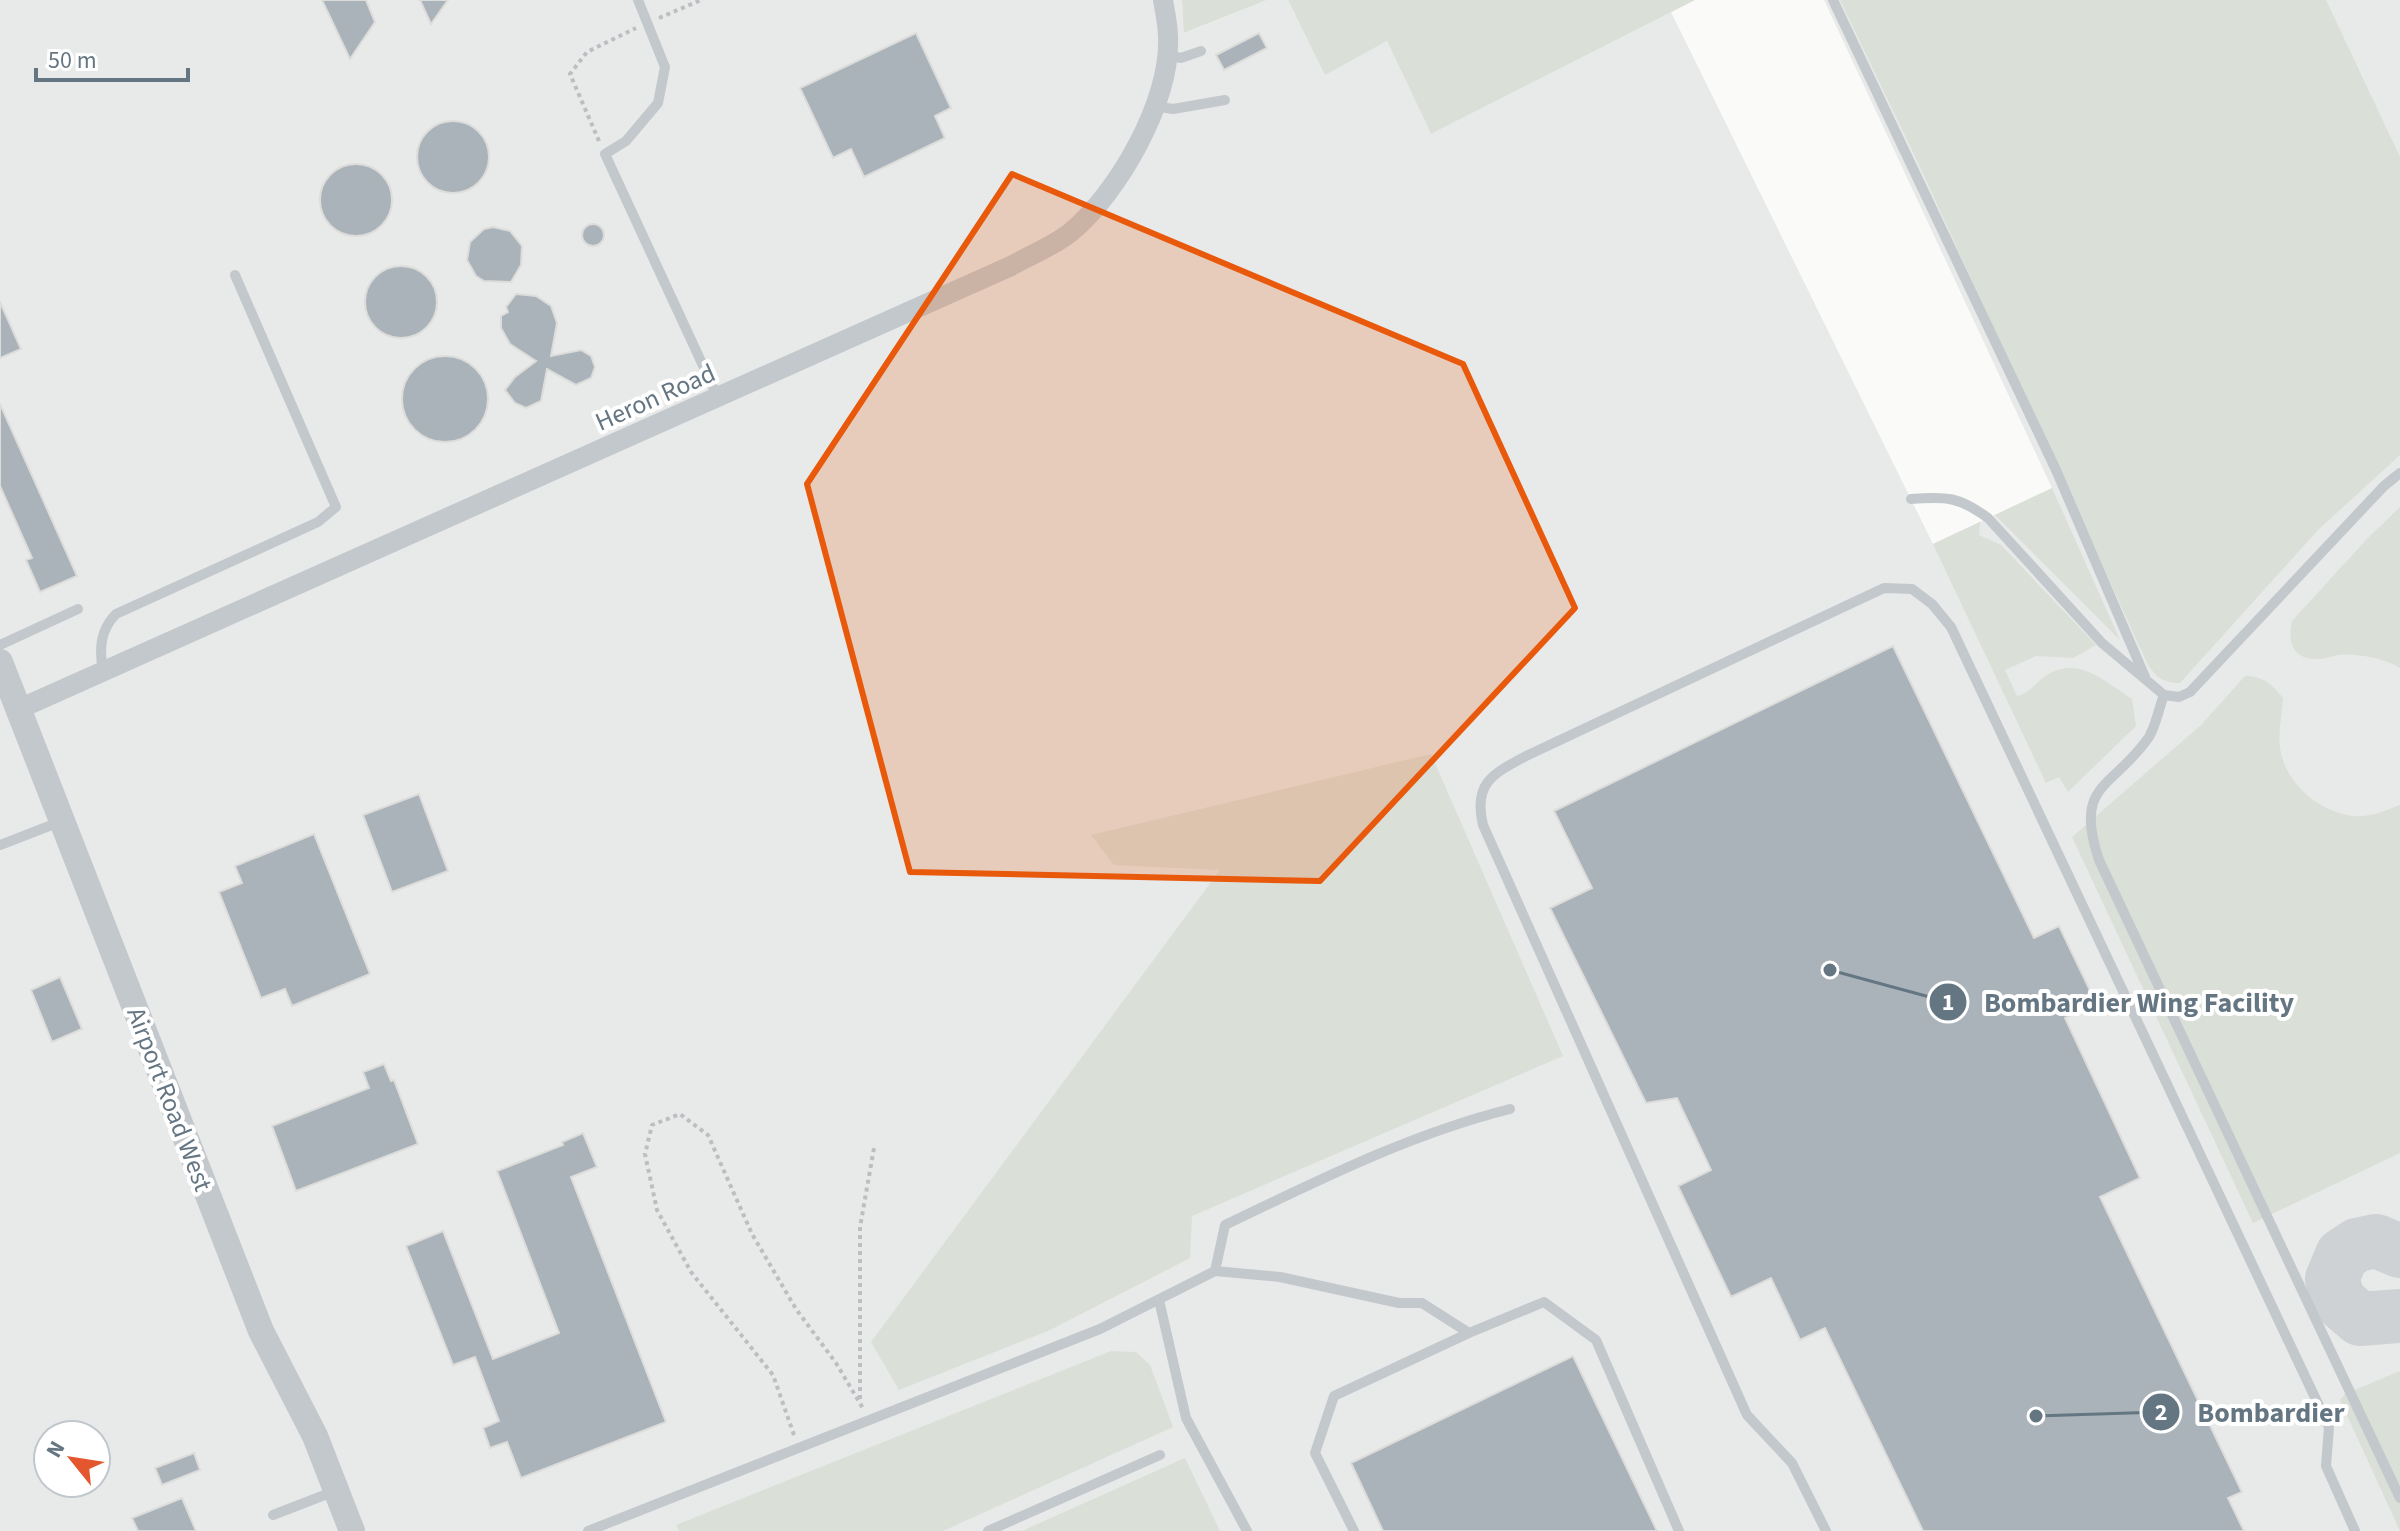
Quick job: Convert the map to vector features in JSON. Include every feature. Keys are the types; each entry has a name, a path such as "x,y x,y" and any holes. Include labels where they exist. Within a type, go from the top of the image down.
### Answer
{"street":[{"name":"Heron Road","path":"19,709 1011,266 1068,234 1101,203 1147,126 1163,78 1169,39 1163,0"},
{"name":"Airport Road West","path":"0,662 261,1331 315,1436 352,1531"}],"lane":[{"path":"638,0 665,67 658,103 626,141 605,154 718,398"},
{"path":"1833,0 2056,470 2147,683"},
{"path":"1166,55 1181,58 1201,51"},
{"path":"1154,106 1173,109 1225,100"},
{"path":"103,671 99,652 105,625 116,614 318,522 336,507 235,275"},
{"path":"1911,499 1939,497 1967,502 1988,518 2102,643 2164,695 2179,697 2190,692 2364,507 2400,473"},
{"path":"1826,1531 1792,1463 1747,1415 1483,825 1479,806 1485,786 1500,770 1526,756 1884,588 1912,589 1932,604 1951,627 2329,1427 2326,1466 2355,1531"},
{"path":"0,645 78,609"},
{"path":"2164,695 2150,735 2097,794 2090,810 2090,834 2099,860 2400,1498"},
{"path":"0,845 62,821"},
{"path":"1215,1271 1225,1225 1366,1160 1470,1119 1510,1109"},
{"path":"588,1531 1100,1329 1215,1271 1280,1277 1399,1303 1422,1303 1469,1333"},
{"path":"1159,1300 1186,1418 1247,1531"},
{"path":"1354,1531 1315,1453 1334,1396 1544,1302 1596,1340 1679,1531"},
{"path":"988,1531 1160,1455"},
{"path":"273,1515 337,1491"}],"path":[{"path":"605,154 570,74 587,52 701,0"},
{"path":"799,1448 773,1375 691,1272 657,1210 645,1154 652,1125 680,1114 708,1135 752,1234 796,1309 860,1401 868,1421"},
{"path":"860,1401 860,1227 874,1148"}],"highlighted area":[{"path":"1012,174 1463,364 1575,608 1320,881 910,872 807,484"}],"shaded area":[{"path":"0,0 1182,0 1185,33 1267,0 1288,0 1325,74 1387,41 1431,134 1671,12 1933,544 2052,488 1824,0 2400,0 2400,1531 0,1531"},
{"path":"1182,0 1267,0 1184,33"},
{"path":"1288,0 1695,0 1431,134 1387,41 1325,75"},
{"path":"1840,0 2326,0 2400,157 2400,455 2318,530 2180,683 2161,679 2148,665 1920,167"},
{"path":"2052,488 2120,640 1995,515"},
{"path":"2400,507 2400,668 2386,661 2361,656 2310,659 2298,653 2291,643 2292,621"},
{"path":"1980,522 1979,535 2001,545 2096,645 2073,658 2036,656 2005,670 2017,696 2047,675 2070,668 2091,673 2132,699 2136,726 2068,792 2059,777 2046,783 1933,544"},
{"path":"2245,676 2267,682 2283,698 2280,748 2283,761 2305,793 2327,808 2352,816 2370,815 2400,805 2400,1153 2253,1223 2072,837 2201,725"},
{"path":"1431,754 1563,1056 1192,1216 1190,1258 1050,1330 899,1390 871,1342 1220,870 1114,865 1091,835"},
{"path":"1111,1351 1136,1352 1150,1365 1173,1427 943,1531 679,1531 676,1525"},
{"path":"2400,1371 2400,1531 2340,1400 2345,1394"},
{"path":"1185,1458 1220,1531 1022,1531"}],"building":[{"path":"322,0 366,0 375,22 350,59"},
{"path":"420,0 448,0 431,24"},
{"path":"916,33 951,108 935,116 945,138 864,177 851,149 833,158 800,88"},
{"path":"1259,33 1267,48 1224,70 1216,55"},
{"path":"453,121 473,127 483,137 489,157 483,177 473,187 453,193 433,187 423,177 417,157 423,137 433,127"},
{"path":"356,164 376,170 386,180 392,200 386,220 376,230 356,236 336,230 326,220 320,200 326,180 336,170"},
{"path":"593,224 601,227 604,235 601,243 593,246 585,243 582,235 585,227"},
{"path":"493,227 510,231 522,246 521,265 511,282 484,281 476,276 467,260 470,242 484,229"},
{"path":"401,266 421,272 431,282 437,302 431,322 421,332 401,338 381,332 371,322 365,302 371,282 381,272"},
{"path":"516,294 536,296 551,306 557,323 551,356 581,350 591,356 595,367 591,378 576,385 547,369 541,401 526,408 515,403 505,390 515,377 536,361 510,344 501,328 501,316 508,312 506,307"},
{"path":"0,302 21,349 0,358"},
{"path":"445,356 462,359 476,368 485,382 488,399 485,416 476,430 462,439 445,442 428,439 414,430 405,416 402,399 405,382 414,368 428,359"},
{"path":"0,404 77,576 40,592 26,560 32,558 0,486"},
{"path":"1893,646 2034,938 2059,926 2096,1003 2065,1018 2140,1178 2100,1197 2242,1492 2228,1498 2244,1531 1923,1531 1825,1328 1800,1340 1771,1278 1731,1297 1678,1186 1711,1170 1677,1098 1646,1103 1550,908 1592,888 1554,811"},
{"path":"419,794 448,871 392,892 363,815"},
{"path":"314,834 370,974 292,1006 285,989 261,998 219,892 242,883 235,866"},
{"path":"60,977 82,1029 52,1042 31,990"},
{"path":"384,1064 391,1081 394,1080 418,1144 296,1191 272,1126 369,1088 363,1072"},
{"path":"583,1133 597,1167 571,1177 666,1422 521,1478 507,1442 490,1448 483,1428 499,1421 475,1357 453,1365 406,1246 443,1231 493,1359 559,1333 497,1171 563,1145 562,1142"},
{"path":"1573,1356 1657,1531 1383,1531 1351,1463"},
{"path":"194,1453 200,1470 162,1485 155,1468"},
{"path":"182,1498 196,1531 138,1531 132,1518"}],"taxiway":[{"path":"2400,1251 2376,1241 2357,1245 2342,1255 2332,1279 2339,1301 2360,1319 2400,1316"}],"place":[{"name":"Bombardier Wing Facility","path":"1830,970"},
{"name":"Bombardier","path":"2036,1416"}]}
